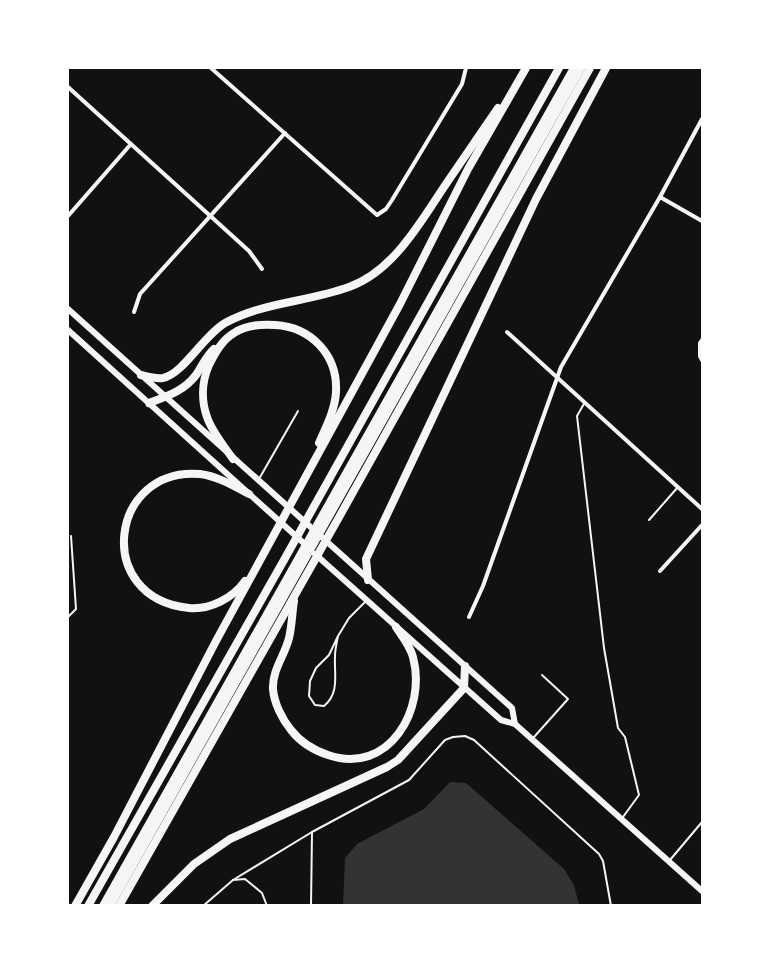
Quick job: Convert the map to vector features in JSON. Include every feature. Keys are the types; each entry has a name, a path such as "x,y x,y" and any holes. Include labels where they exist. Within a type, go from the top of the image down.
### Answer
{"highway":[{"path":"141,375 165,378 175,373 212,334 237,317 350,287 368,277 398,251 526,68"},
{"path":"75,906 114,837 216,641 400,304 468,169 526,68"},
{"path":"88,906 559,68"},
{"path":"110,906 299,573 329,511 574,68"},
{"path":"329,511 581,68"},
{"path":"103,906 299,573 338,519 590,68"},
{"path":"368,580 366,559 536,199 606,68"},
{"path":"149,403 178,391 186,385 196,375 209,353 234,333 248,326 265,324 283,326 312,337 324,348 332,362 336,394 333,410 301,486"},
{"path":"222,343 206,372 203,402 207,418 233,459"},
{"path":"249,494 200,474 182,475 164,480 149,488 137,500 128,517 124,538 126,561 137,582 158,600 175,607 194,609 212,605 228,597 242,585 268,546"},
{"path":"299,573 289,639 275,675 273,688 276,703 288,727 296,737 317,751 335,758 352,759 368,756 382,750 404,726 416,695 415,667 413,655 396,627"},
{"path":"119,906 294,596"},
{"path":"152,906 194,864 230,839 387,767 398,760 464,688 464,666"}],"main road":[{"path":"68,309 512,708 515,724"},
{"path":"68,330 464,688 501,720 515,724 533,739 669,861 701,887"}],"street":[{"path":"211,68 377,216 386,209 392,200 462,84 466,68"},
{"path":"68,87 250,251 262,270"},
{"path":"469,617 483,586 561,367 660,197 702,119"},
{"path":"134,312 140,294 210,214 285,133"},
{"path":"68,216 130,144"},
{"path":"660,197 702,221"},
{"path":"507,332 702,509"},
{"path":"702,340 700,344 702,360"},
{"path":"660,571 702,525"}],"lane":[{"path":"585,402 577,416 604,648 618,728 624,737 639,795 622,819"},
{"path":"258,481 298,411"},
{"path":"649,520 678,487"},
{"path":"68,617 76,609 71,536"},
{"path":"338,636 335,657 337,676 331,700 324,706 316,705 309,696 310,681 316,668 329,655 338,636 349,618 367,601"},
{"path":"533,739 568,699 542,675"},
{"path":"203,906 233,880 312,832 409,780 445,740 454,736 465,736 474,740 599,854 603,861 611,906"},
{"path":"669,861 702,822"},
{"path":"311,906 312,832"},
{"path":"233,880 245,879 254,885 262,893 267,906"}],"shaded area":[{"path":"450,782 466,783 564,869 574,885 579,905 343,905 345,858 357,844 424,809"}]}
